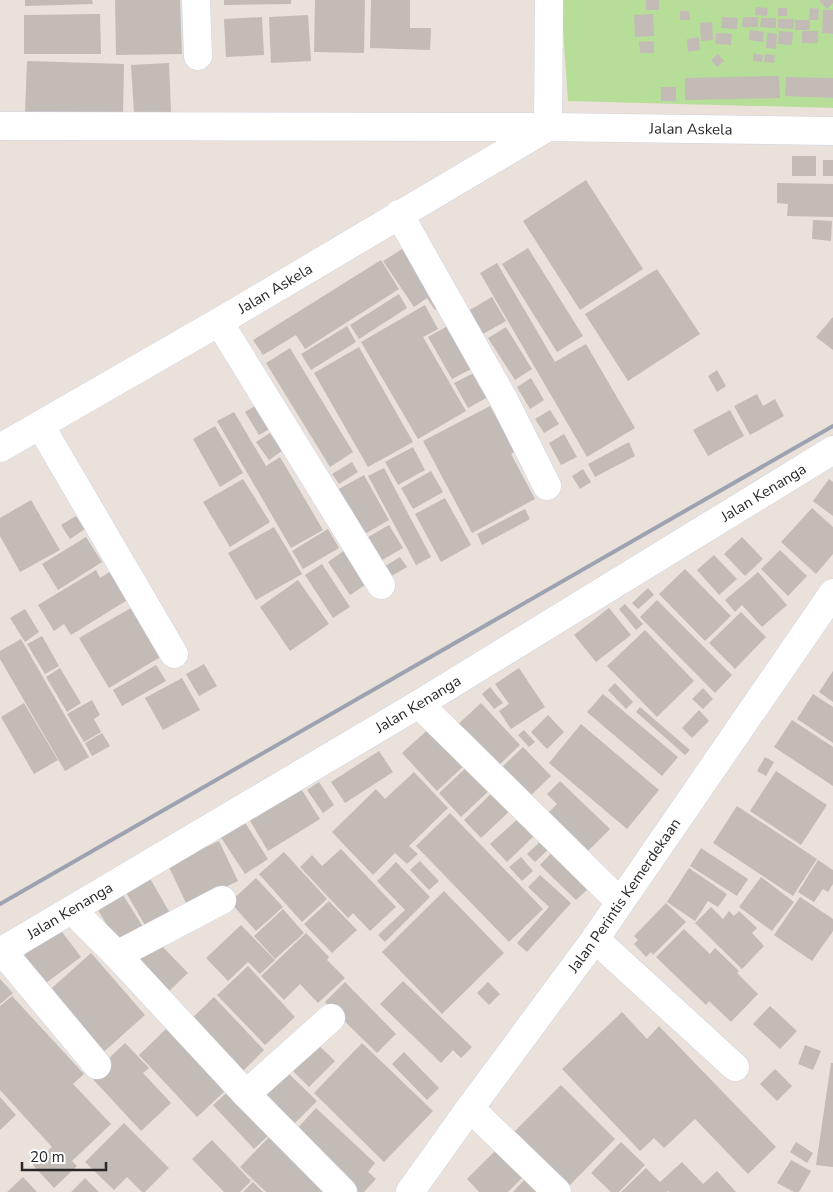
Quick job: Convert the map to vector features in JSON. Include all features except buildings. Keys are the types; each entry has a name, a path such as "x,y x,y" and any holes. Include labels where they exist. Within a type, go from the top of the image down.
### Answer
{"street":[{"path":"196,0 198,56"},
{"path":"548,127 549,0"},
{"name":"Jalan Askela","path":"0,126 548,127 833,131"},
{"name":"Jalan Askela","path":"0,448 219,322 548,127"},
{"path":"400,214 503,398 547,486"},
{"path":"219,322 381,585"},
{"path":"40,425 174,654"},
{"name":"Jalan Kenanga","path":"1,952 420,704 833,450"},
{"name":"Jalan Perintis Kemerdekaan","path":"410,1192 595,938 833,593"},
{"path":"420,704 620,902"},
{"path":"117,955 222,900"},
{"path":"72,910 117,955 246,1094 343,1192"},
{"path":"595,938 735,1067"},
{"path":"1,952 97,1066"},
{"path":"246,1094 331,1018"},
{"path":"470,1108 557,1192"}],"green space":[{"path":"561,0 833,0 833,108 568,101"}],"railway":[{"path":"0,904 833,426"}]}
